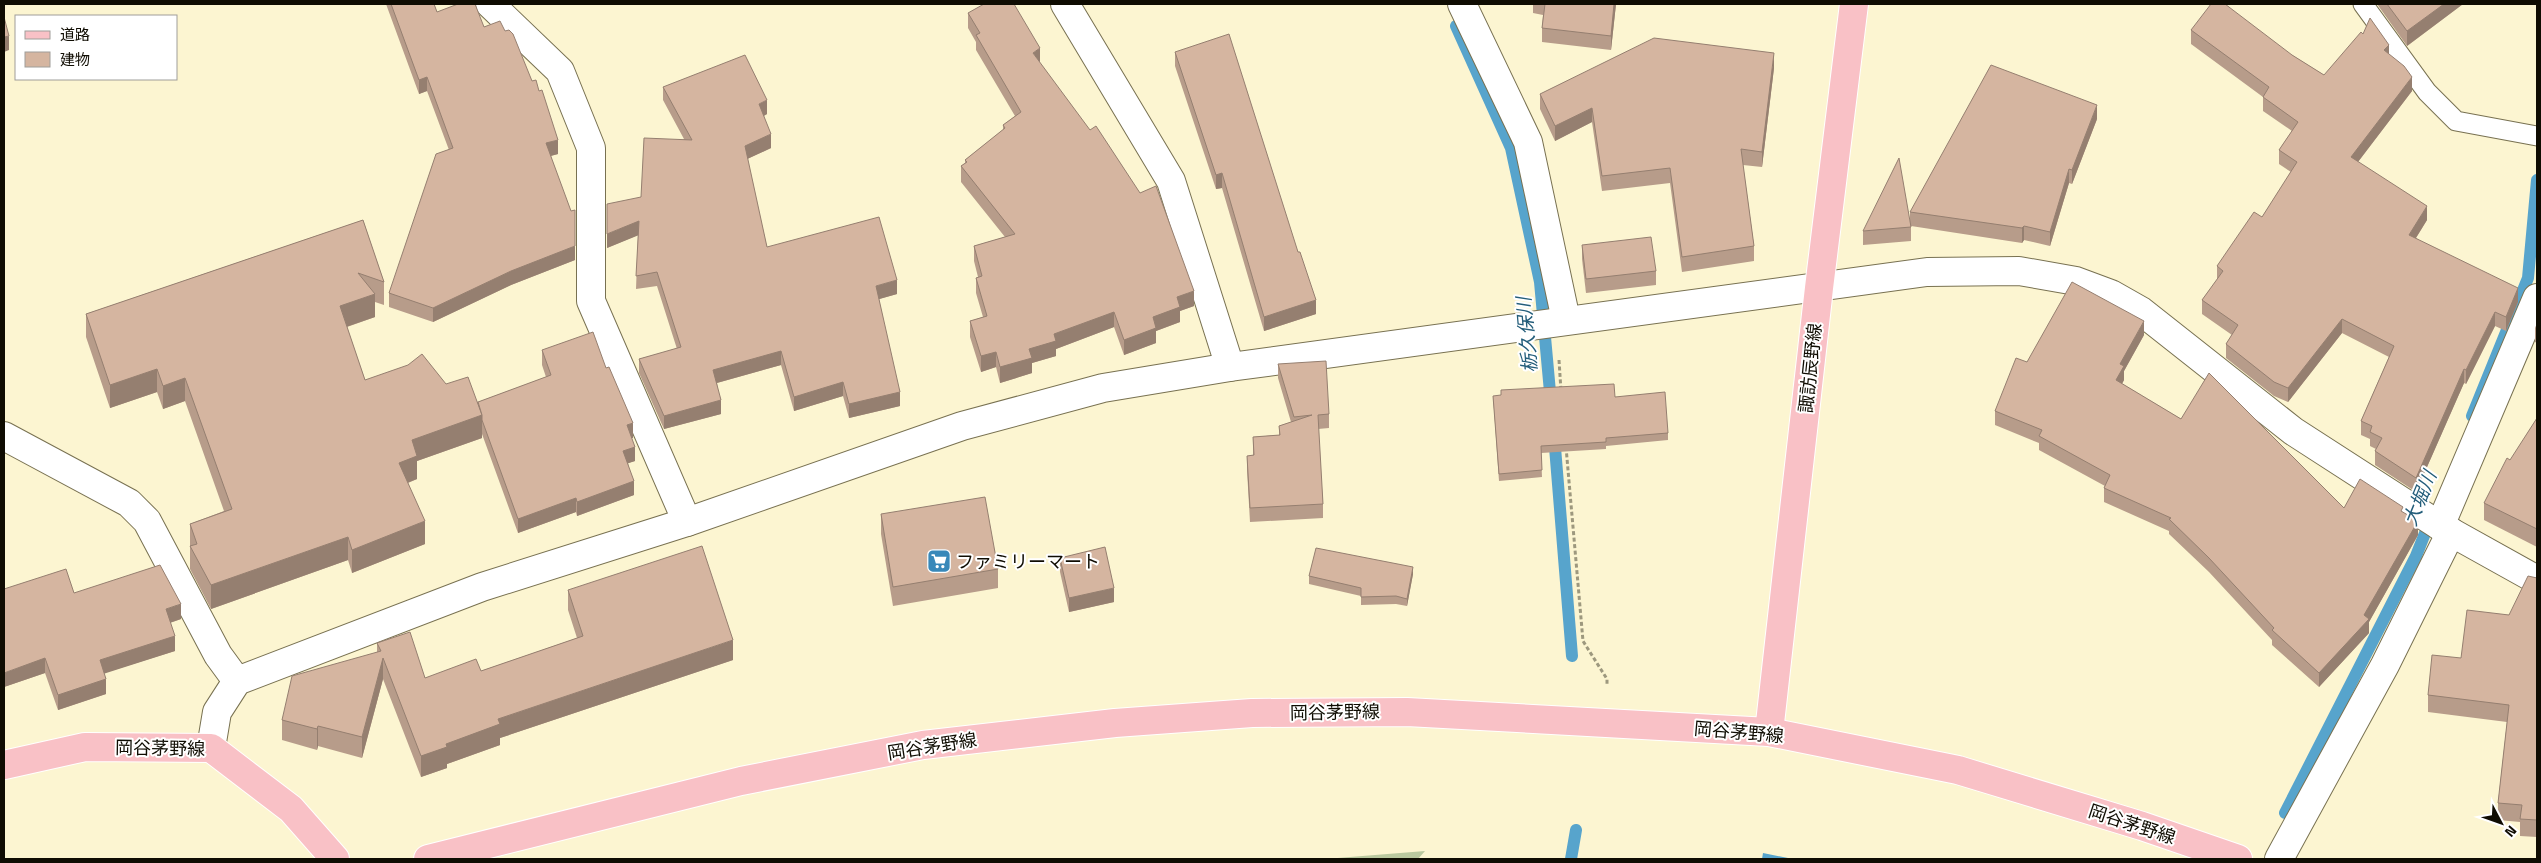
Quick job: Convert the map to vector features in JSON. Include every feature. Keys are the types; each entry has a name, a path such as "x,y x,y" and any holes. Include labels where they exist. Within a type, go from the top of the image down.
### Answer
{"main road":[{"name":"諏訪辰野線","path":"1769,732 1819,288 1854,4"},
{"name":"岡谷茅野線","path":"428,859 741,782 924,745 1115,723 1252,713 1407,712 1769,732 1958,770 2142,826 2238,859"},
{"name":"岡谷茅野線","path":"4,765 85,747 210,748 291,809 335,859"}],"street":[{"path":"490,4 560,71 591,148 591,301 687,522"},
{"path":"1065,4 1171,181 1230,367"},
{"path":"1462,4 1528,142 1552,322"},
{"path":"210,748 217,712 237,681 482,588 687,522 962,426 1103,388 1230,367 1927,272 2019,271 2076,281 2111,294 2141,311 2293,431 2446,529 2537,580"},
{"path":"2279,859 2385,666 2446,529 2537,298"},
{"path":"4,436 129,503 147,521 218,655 237,681"}],"lane":[{"path":"2363,4 2427,92 2456,121 2537,136"}],"path":[{"path":"1552,322 1562,396"},
{"path":"1566,444 1583,641 1608,679 1606,724"}],"green space":[{"path":"1425,851 1418,859 1325,859"}],"water":[{"path":"1763,853 1793,859 1762,859"}],"building":[{"path":"391,4 434,4 437,12 458,4 475,4 484,27 500,21 505,31 509,30 513,34 532,81 536,80 539,91 542,90 558,140 546,143 571,211 575,210 575,246 511,271 433,308 389,293 436,154 453,148 427,77 419,80"},
{"path":"984,4 1014,4 1040,48 1033,53 1090,130 1096,126 1140,193 1156,186 1194,291 1177,297 1180,307 1153,317 1156,328 1124,340 1114,312 1054,334 1056,341 1029,349 1032,358 1000,367 996,352 981,356 970,321 987,316 976,278 982,276 974,246 1015,234 961,166 967,162 965,160 1005,128 1003,125 1021,112 976,35 980,33 968,13"},
{"path":"1545,4 1614,4 1611,36 1542,28"},
{"path":"2211,4 2225,4 2292,55 2324,75 2361,32 2363,34 2370,18 2389,45 2384,50 2404,66 2412,77 2351,157 2427,206 2409,235 2518,288 2506,317 2495,312 2466,370 2464,369 2416,478 2375,451 2382,438 2370,432 2372,426 2361,421 2394,346 2342,319 2288,388 2274,382 2226,344 2238,325 2202,300 2223,271 2217,266 2254,212 2262,217 2297,162 2279,150 2298,122 2263,97 2269,87 2191,30"},
{"path":"2387,4 2444,4 2407,31"},
{"path":"4,17 9,36 4,37"},
{"path":"1229,34 1298,252 1300,252 1316,300 1264,317 1222,173 1216,175 1175,52"},
{"path":"1654,38 1774,53 1762,152 1741,149 1754,246 1682,257 1670,168 1602,176 1592,108 1555,126 1540,94"},
{"path":"745,55 767,100 759,104 771,134 745,146 767,247 879,217 897,280 876,286 900,392 849,404 843,382 794,397 781,351 713,370 721,400 664,416 639,359 681,347 657,272 636,276 639,221 607,234 607,204 641,197 644,138 692,140 663,87"},
{"path":"1991,65 2097,105 2072,170 2069,169 2050,232 2024,226 2022,228 1910,212"},
{"path":"1899,158 1911,227 1863,231"},
{"path":"363,220 384,282 358,273 375,294 340,306 365,380 408,365 422,354 446,384 468,377 482,415 412,440 417,456 399,463 425,521 352,550 348,537 211,585 190,546 197,544 190,524 232,509 185,378 163,386 157,369 110,385 86,314"},
{"path":"1651,237 1656,271 1586,279 1582,245"},
{"path":"2072,282 2144,321 2120,364 2124,366 2116,380 2181,419 2209,373 2344,508 2360,479 2403,507 2401,511 2418,521 2364,615 2369,619 2319,673 2272,630 2274,628 2209,558 2169,519 2171,518 2104,488 2110,475 2039,436 2042,430 1995,411 2016,358 2027,362"},
{"path":"593,332 606,368 609,367 633,423 627,425 635,447 623,451 634,481 577,502 576,498 518,519 482,420 478,402 551,375 542,350"},
{"path":"1326,361 1329,414 1318,415 1323,504 1250,508 1247,456 1254,455 1253,437 1280,435 1279,426 1312,415 1294,417 1278,364"},
{"path":"1614,384 1615,397 1665,392 1668,433 1606,438 1606,442 1541,446 1542,470 1499,474 1493,396 1501,395 1501,390"},
{"path":"2537,418 2537,529 2484,503 2507,458 2510,460"},
{"name":"ファミリーマート","path":"985,497 998,569 893,587 881,514"},
{"path":"702,546 733,640 498,719 500,724 446,744 447,747 421,756 383,658 362,737 318,726 317,729 282,720 292,676 381,651 377,643 410,632 425,678 476,659 481,671 583,636 568,590"},
{"path":"1105,547 1114,588 1069,598 1060,558"},
{"path":"1316,548 1413,567 1407,599 1396,596 1361,597 1361,588 1309,576"},
{"path":"160,565 181,604 166,609 175,636 100,660 106,679 58,695 45,658 4,673 4,589 66,569 74,593"},
{"path":"2528,576 2537,578 2537,820 2520,819 2522,805 2498,803 2509,705 2428,695 2432,655 2461,658 2467,610 2509,615"}],"waterway":[{"name":"栃久保川","path":"1456,26 1511,148 1540,282 1551,403"},
{"name":"大堀川","path":"2472,416 2528,278 2537,180"},
{"name":"栃久保川","path":"1554,435 1572,656"},
{"name":"大堀川","path":"2285,813 2416,556 2431,518"},
{"name":"栃久保川","path":"1571,859 1576,830"}],"place":[{"name":"ファミリーマート","path":"939,561"}]}
